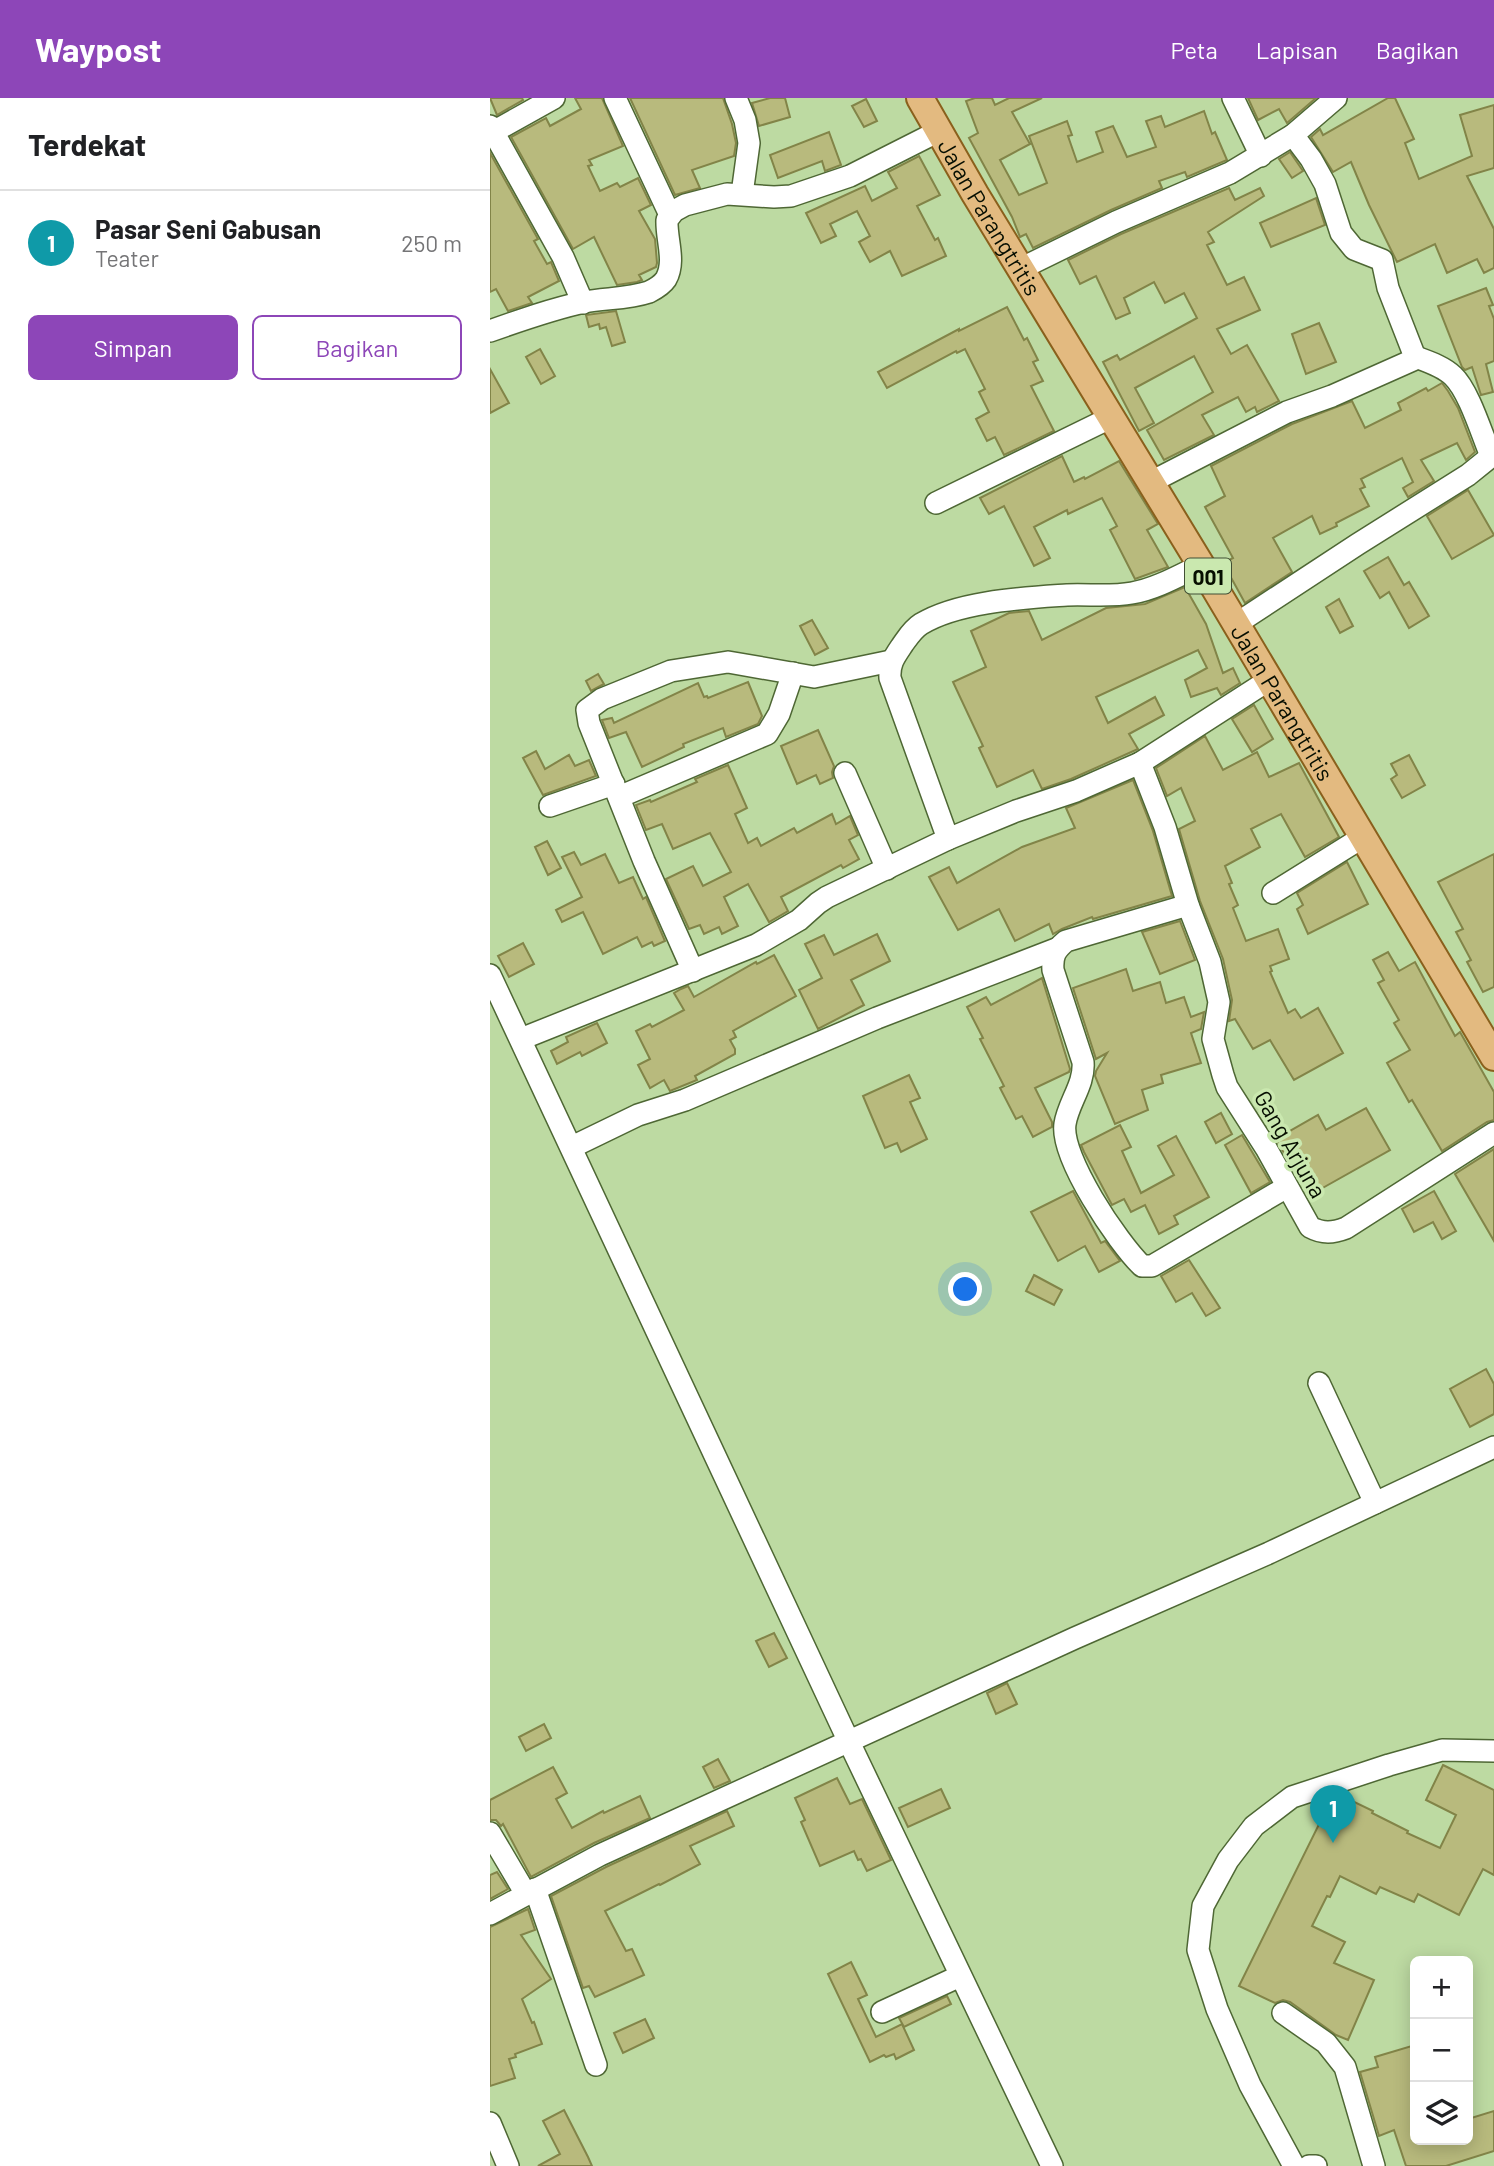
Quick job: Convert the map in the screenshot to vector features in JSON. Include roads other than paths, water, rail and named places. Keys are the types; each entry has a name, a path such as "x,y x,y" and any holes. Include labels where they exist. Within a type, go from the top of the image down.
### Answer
{"main road":[{"name":"Jalan Parangtritis","path":"920,98 1020,269 1202,565 1494,1057"}],"street":[{"path":"554,98 492,129 563,257 583,303"},
{"path":"490,331 583,303 639,295 652,291 665,281 671,259 667,226 670,215 615,98"},
{"path":"736,98 750,143 742,194"},
{"path":"1233,98 1261,156"},
{"path":"1020,269 1116,222 1230,173 1293,135 1336,98"},
{"path":"670,215 685,205 727,194 774,197 790,195 850,176 939,131"},
{"path":"1151,482 1287,412 1332,396 1413,360 1388,288 1382,260 1354,249 1342,233 1325,184 1293,135"},
{"path":"1236,624 1468,475 1492,455 1454,376 1413,356"},
{"path":"936,503 1112,417"},
{"path":"948,839 890,678 891,661 919,625 939,615 1002,599 1134,593 1202,565"},
{"path":"693,971 644,861 587,710 592,704 671,671 728,662 814,677 891,661"},
{"path":"550,806 617,791 767,734 779,714 793,673"},
{"path":"521,1039 693,971 782,932 827,897 948,839 1016,811 1076,791 1140,763 1269,680"},
{"path":"572,1147 638,1115 685,1100 877,1018 1056,949 1066,941 1188,905 1165,827 1140,763"},
{"path":"845,773 887,869"},
{"path":"1272,893 1363,837"},
{"name":"Gang Arjuna","path":"1188,905 1210,962 1219,1002 1213,1039 1227,1087 1310,1227 1333,1233 1346,1228 1494,1133"},
{"path":"1056,949 1052,958 1053,970 1084,1072 1066,1115 1066,1141 1080,1176 1109,1225 1136,1260 1142,1266 1153,1266 1287,1187"},
{"path":"490,975 849,1742 1052,2166"},
{"path":"1319,1383 1376,1503"},
{"path":"490,1914 600,1855 1075,1638 1277,1550 1494,1447"},
{"path":"1294,2166 1250,2085 1217,2008 1198,1950 1203,1906 1228,1860 1254,1826 1292,1797 1442,1750 1494,1751"},
{"path":"490,1833 530,1891 596,2065"},
{"path":"882,2012 960,1976"},
{"path":"1283,2013 1326,2043 1345,2067 1374,2166"},
{"path":"490,2123 508,2166"},
{"path":"1309,2166 1316,2166"}],"place":[{"name":"Pasar Seni Gabusan","path":"1333,1843"}]}
